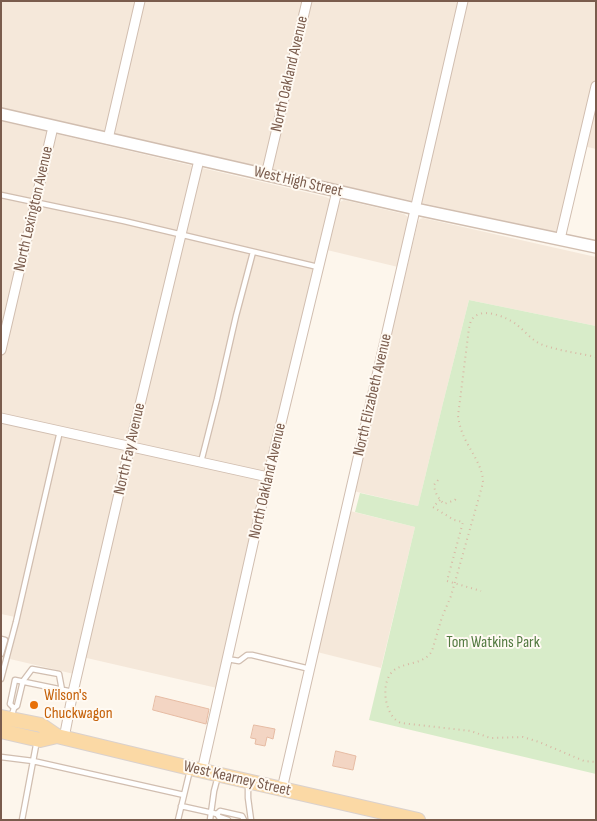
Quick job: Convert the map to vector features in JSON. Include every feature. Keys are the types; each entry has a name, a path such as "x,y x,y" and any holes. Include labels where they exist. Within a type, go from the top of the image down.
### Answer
{"main road":[{"name":"West Kearney Street","path":"9,715 41,726 61,737 282,789 387,816 418,820"},
{"name":"West Kearney Street","path":"1,731 40,740 61,737"}],"street":[{"path":"108,139 140,1"},
{"name":"North Oakland Avenue","path":"266,175 307,1"},
{"name":"North Elizabeth Avenue","path":"282,789 464,1"},
{"path":"560,240 596,86"},
{"name":"West High Street","path":"1,114 198,160 596,248"},
{"name":"North Lexington Avenue","path":"1,350 53,127"},
{"name":"North Fay Avenue","path":"61,737 198,160"},
{"name":"North Oakland Avenue","path":"196,770 227,659 336,191"},
{"path":"1,418 268,477"}],"lane":[{"path":"1,195 124,221 318,267"},
{"path":"200,462 253,252"},
{"path":"1,679 60,431"},
{"path":"1,654 3,639"},
{"path":"227,659 239,661 252,655 310,669"},
{"path":"9,715 18,706 24,682 32,669 59,674 62,690"},
{"path":"9,715 15,680 73,692"},
{"path":"22,820 37,739"},
{"path":"1,757 33,761 184,795"},
{"path":"178,820 184,795 196,770"},
{"path":"210,820 214,813 214,791 218,775"},
{"path":"248,781 251,820"},
{"path":"181,806 214,813 220,811 228,812 242,816 244,820"},
{"path":"214,813 219,818 228,820"}],"path":[{"path":"596,357 543,345 529,337 517,325 495,315 483,313 472,318 469,328 458,416 460,430 478,464 483,483 432,652 421,661 399,668 392,673 386,690 387,707 393,719 397,722 471,731 490,738 524,737 584,761 596,762"},
{"path":"438,480 434,485 435,491 444,504 455,500 458,496"},
{"path":"440,500 433,507 454,520 463,522 447,580 481,591"}],"shaded area":[{"path":"1,1 596,1 596,149 579,145 559,229 556,232 1,108"},
{"path":"1,121 330,199 217,688 78,656 74,674 10,659 20,618 1,614"},
{"path":"344,200 404,214 408,217 409,222 398,267 327,250 338,205"},
{"path":"423,218 596,257 596,326 469,300 418,506 353,491 418,222"},
{"path":"350,511 415,527 381,668 317,652"}],"green space":[{"name":"Tom Watkins Park","path":"469,300 596,326 596,774 369,720 415,527 355,512 360,493 418,506"}],"building":[{"path":"156,696 209,709 206,724 153,710"},
{"path":"254,725 275,729 273,739 267,737 265,746 255,744 256,739 251,738"},
{"path":"336,751 356,756 353,770 333,766"}],"place":[{"name":"Wilson's Chuckwagon","path":"34,705"}]}
